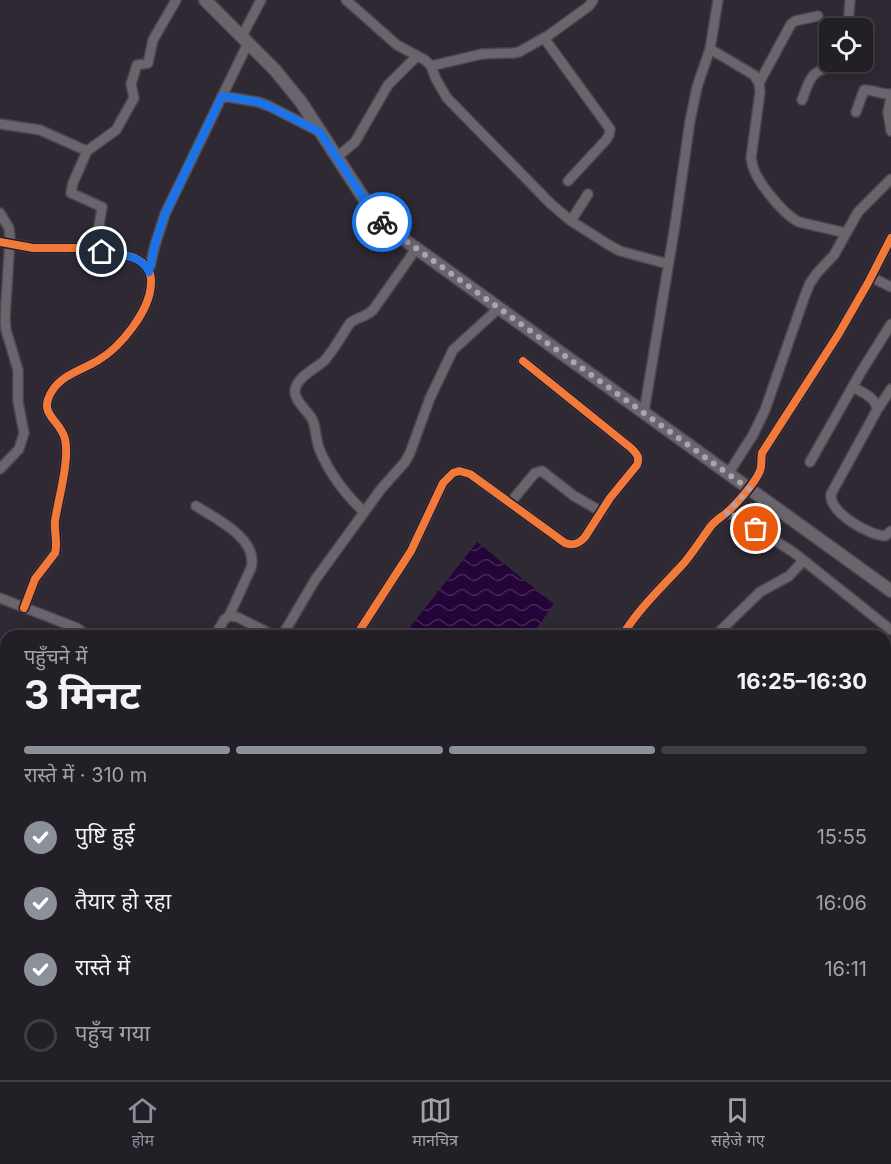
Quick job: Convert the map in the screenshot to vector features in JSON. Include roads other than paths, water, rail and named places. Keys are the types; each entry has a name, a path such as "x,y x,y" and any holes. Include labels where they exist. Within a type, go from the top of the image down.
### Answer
{"main road":[{"path":"205,0 274,70 301,102 374,214 395,233 891,591"}],"street":[{"path":"95,251 102,207 71,193 73,183 87,151 116,130 134,98 131,84 137,65 148,63 153,40 176,0"},
{"path":"149,272 165,214 222,96 261,0"},
{"path":"346,0 386,37 425,60 431,66 447,98 551,204 571,221 615,248 668,264"},
{"path":"431,66 482,54 519,52 544,38 589,6 593,0"},
{"path":"644,412 690,120 697,87 710,50 718,0"},
{"path":"849,18 850,0"},
{"path":"759,83 791,24 818,16"},
{"path":"544,38 610,129 606,140 568,181"},
{"path":"710,50 754,75 759,83 760,92 751,158 753,167 764,187 791,218 798,222 846,233"},
{"path":"337,157 355,142 388,85 417,56"},
{"path":"802,100 813,75 819,71"},
{"path":"856,112 864,90 891,95 888,112 891,131"},
{"path":"222,96 258,102 320,132"},
{"path":"0,124 40,130 87,151"},
{"path":"728,474 753,435 765,410 810,283 834,255 858,212 891,179"},
{"path":"571,221 588,194"},
{"path":"0,213 9,228 10,238 5,243 5,319 18,370 18,402 24,434 19,449 0,469"},
{"path":"626,630 646,602 689,557 718,518 726,514 749,489 759,473 762,453 838,335 891,238"},
{"path":"5,243 33,248 80,248 132,257 146,264 151,280 148,298 124,338 99,360 60,380 46,401 51,417 65,438 66,459 55,521 55,553 32,585 24,608"},
{"path":"364,512 341,488 324,459 318,446 312,420 296,396 295,389 299,382 322,362 350,323 369,315 416,249"},
{"path":"871,277 891,287"},
{"path":"286,630 315,580 381,489 405,462 430,398 453,350 499,308"},
{"path":"810,462 891,324"},
{"path":"360,630 411,551 438,493 447,477 453,473 464,471 470,474 570,545 581,542 615,492 637,465 639,460 637,454 523,361"},
{"path":"853,387 873,400 877,404 877,410"},
{"path":"891,388 831,494 831,500 838,511 869,532 885,536 891,531"},
{"path":"510,503 535,473 542,471 574,496 602,512"},
{"path":"196,506 238,535 247,544 253,560 229,616 218,630"},
{"path":"726,514 738,517 793,552 891,630"},
{"path":"721,630 759,592 789,576 803,561"},
{"path":"0,598 80,630"},
{"path":"229,616 262,630"}],"water":[{"path":"477,542 554,604 535,630 414,630 410,627"}]}
